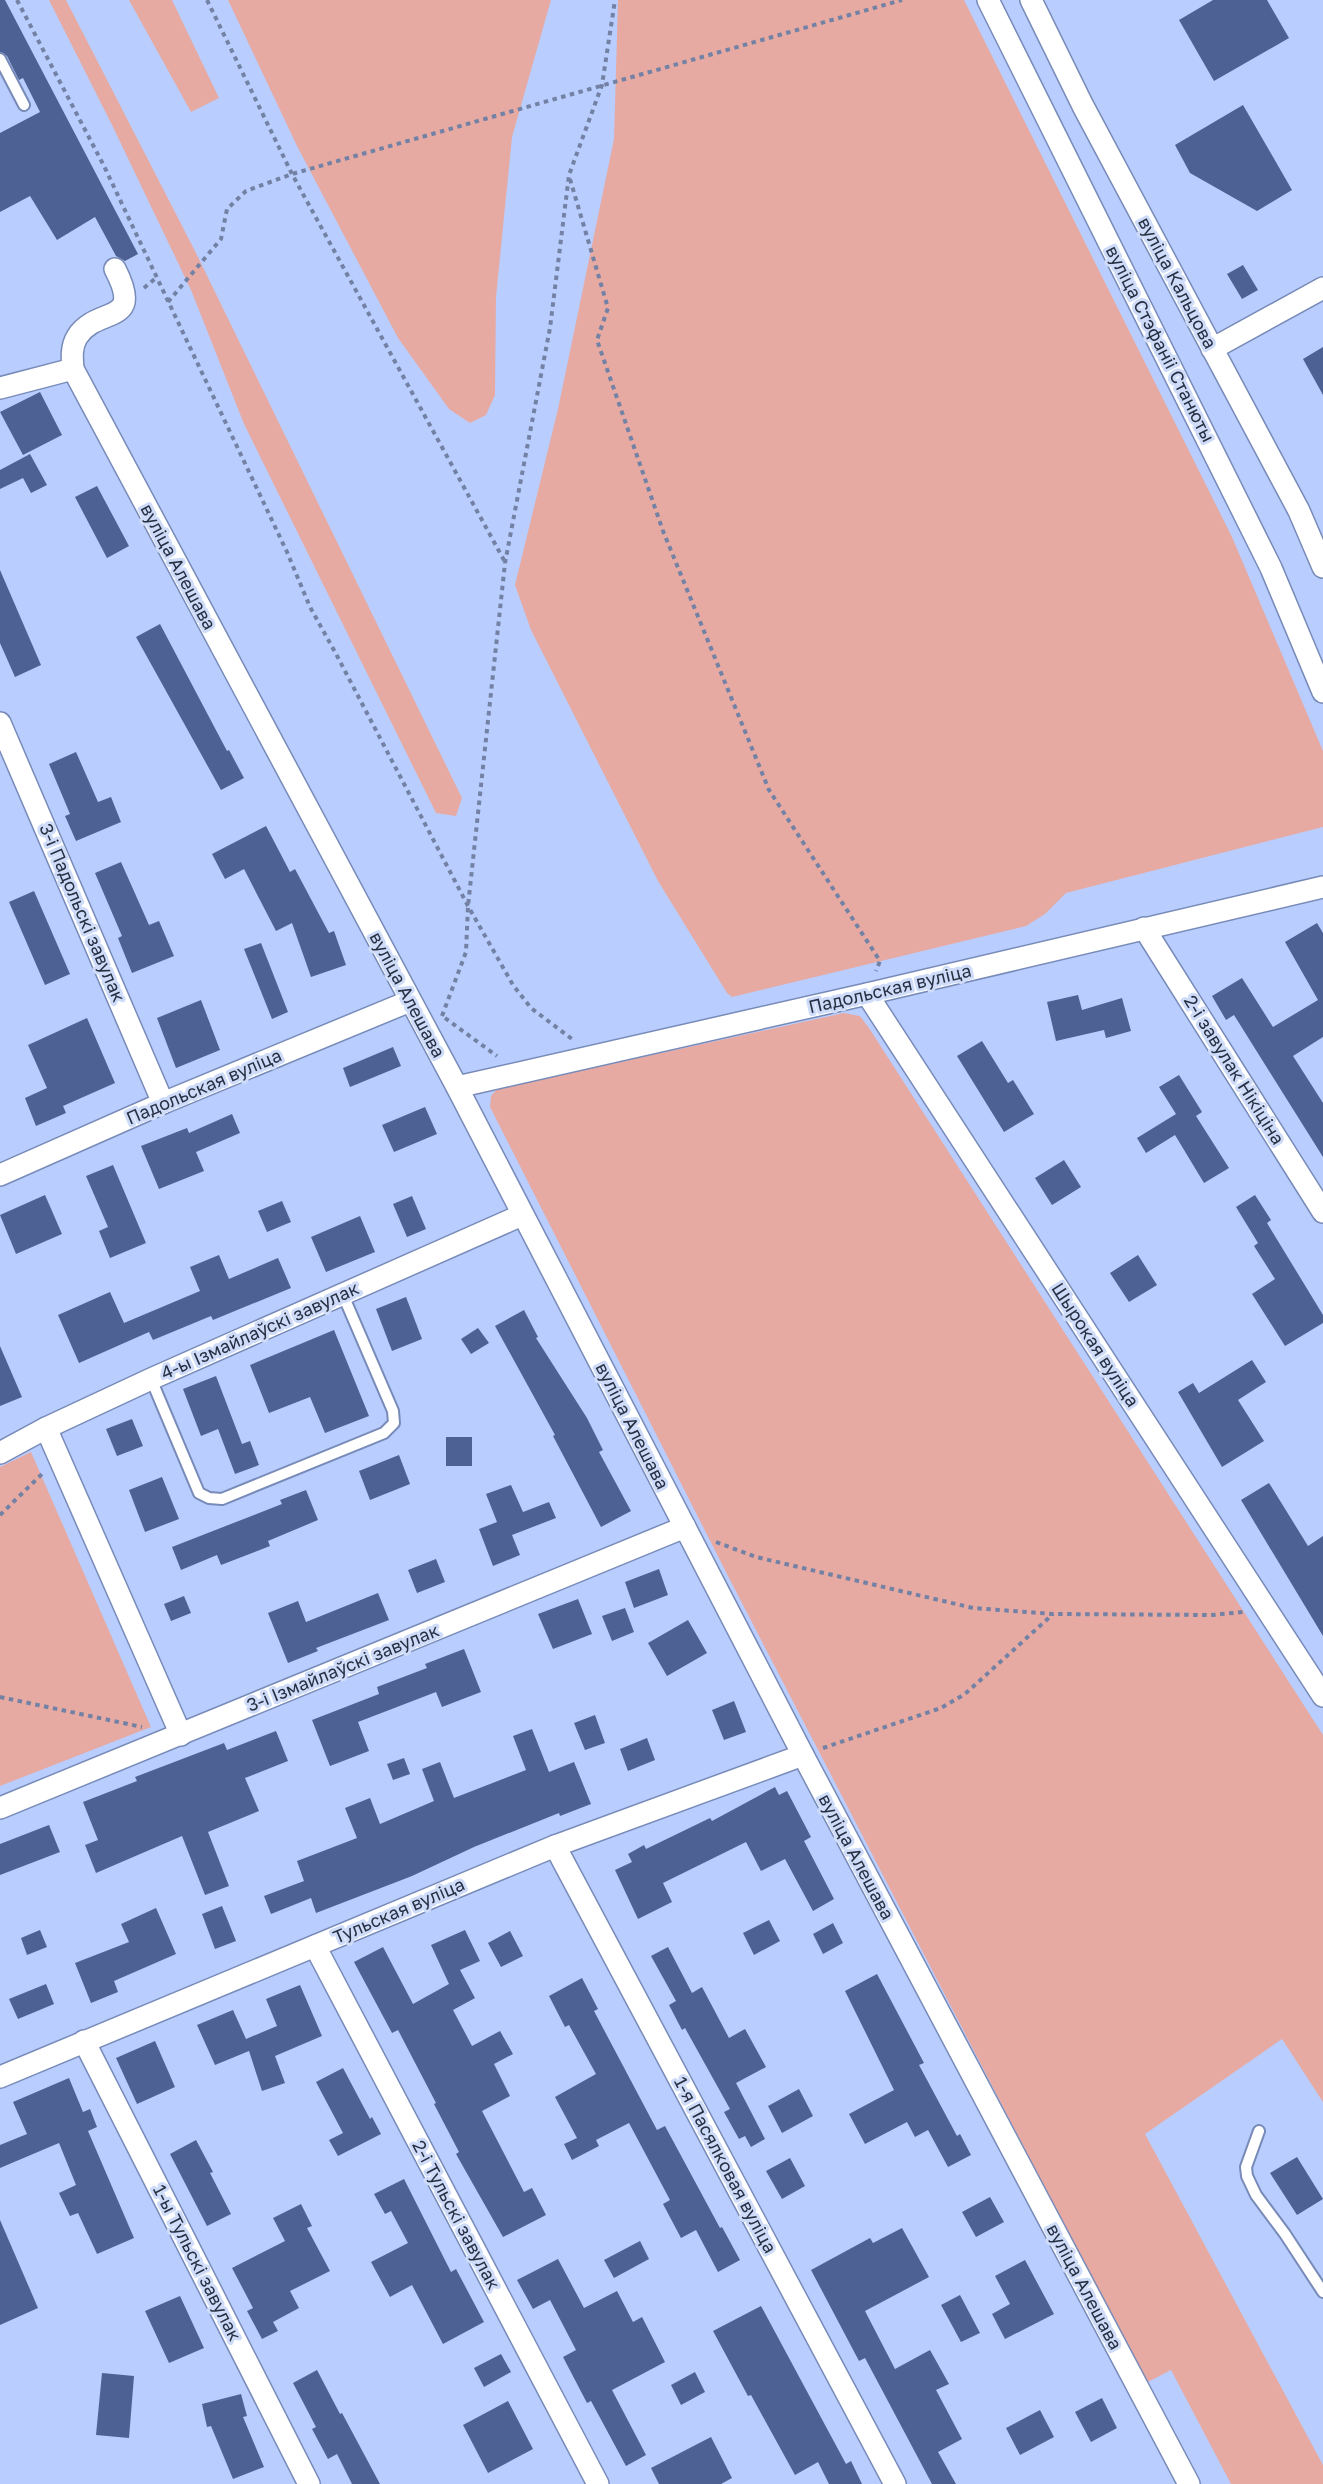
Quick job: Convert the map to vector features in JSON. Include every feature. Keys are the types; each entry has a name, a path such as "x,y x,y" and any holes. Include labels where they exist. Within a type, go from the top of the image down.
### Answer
{"street":[{"name":"вуліца Стэфаніі Станюты","path":"988,0 1270,568 1323,692"},
{"name":"вуліца Кальцова","path":"1031,0 1083,106 1299,511 1323,567"},
{"path":"0,388 73,369 72,349 77,336 90,325 119,311 125,303 126,293 115,269"},
{"path":"1212,349 1323,288"},
{"name":"вуліца Алешава","path":"73,369 457,1087 803,1755 1189,2484"},
{"name":"3-і Падольскі завулак","path":"0,723 163,1103"},
{"name":"Падольская вуліца","path":"457,1087 600,1056 1323,887"},
{"name":"2-і завулак Нікіціна","path":"1144,928 1323,1212"},
{"name":"Шырокая вуліца","path":"867,994 1323,1696"},
{"name":"Падольская вуліца","path":"0,1175 163,1103 410,1001"},
{"name":"4-ы Ізмайлаўскі завулак","path":"0,1453 46,1428 151,1379 522,1215"},
{"path":"46,1428 181,1735"},
{"name":"3-і Ізмайлаўскі завулак","path":"0,1808 685,1527"},
{"name":"Тульская вуліца","path":"0,2077 555,1846 803,1755"},
{"name":"1-я Пасялковая вуліца","path":"555,1846 895,2484"},
{"name":"2-і Тульскі завулак","path":"315,1946 598,2484"},
{"name":"1-ы Тульскі завулак","path":"84,2041 309,2484"}],"lane":[{"path":"0,59 24,105"},
{"path":"151,1379 199,1493 209,1498 222,1499 384,1433 394,1423 393,1411 343,1296"},
{"path":"1259,2131 1246,2167 1247,2176 1256,2195 1323,2292"}],"path":[{"path":"17,0 104,166 282,542 310,608 336,652 468,906 513,985 531,1008 555,1029 600,1056"},
{"path":"207,0 292,174 505,563"},
{"path":"431,1038 443,1016 466,952 468,906 505,563 550,328 569,175 602,85 615,0"},
{"path":"168,302 221,239 228,209 246,191 292,174 902,0"},
{"path":"569,175 608,308 597,340 663,531 769,790 880,961 876,972 887,970"},
{"path":"438,1007 443,1016 504,1062"},
{"path":"0,1515 59,1457"},
{"path":"685,1527 756,1557 973,1608 1053,1614 1212,1615 1267,1610"},
{"path":"803,1755 941,1708 965,1694 1053,1614"},
{"path":"0,1697 147,1728"}],"shaded area":[{"path":"49,0 66,0 196,253 462,798 456,816 436,813 244,424 191,290"},
{"path":"129,0 172,0 219,98 191,112"},
{"path":"228,0 551,0 512,137 496,297 495,395 486,415 470,423 449,409 398,338 297,146"},
{"path":"618,0 964,0 1232,537 1323,751 1323,827 1066,893 1045,914 1026,926 732,997 727,993 658,881 531,630 515,585 558,409 614,139"},
{"path":"844,1013 860,1016 869,1028 1323,1735 1323,2102 1282,2039 1145,2134 1323,2465 1323,2484 1231,2484 1171,2370 1146,2383 729,1578 490,1107 491,1096 497,1089"},
{"path":"31,1452 151,1727 0,1786 0,1467"}],"building":[{"path":"0,0 5,0 138,254 125,261 116,256 95,217 57,240 30,196 0,212 0,133 40,112 23,78 19,80 7,56 0,52"},
{"path":"1213,0 1267,0 1289,38 1214,81 1179,20"},
{"path":"1243,105 1292,190 1257,211 1190,173 1175,145"},
{"path":"1243,265 1258,290 1242,299 1227,274"},
{"path":"1323,347 1323,395 1303,359"},
{"path":"40,392 62,435 23,455 0,412"},
{"path":"30,454 47,485 31,493 23,478 0,489 0,470"},
{"path":"97,486 129,546 107,558 75,497"},
{"path":"0,570 41,665 15,677 0,643"},
{"path":"160,624 227,751 229,750 244,778 221,790 136,637"},
{"path":"76,752 98,802 111,797 121,822 76,841 65,816 70,814 49,764"},
{"path":"266,826 290,872 295,869 329,933 334,931 346,965 311,977 292,923 276,931 244,869 225,879 212,854"},
{"path":"121,862 149,925 159,921 174,956 132,973 118,938 122,936 95,873"},
{"path":"34,891 70,974 45,985 9,902"},
{"path":"1317,923 1323,933 1323,1037 1293,1056 1323,1103 1323,1157 1234,1015 1226,1020 1212,996 1242,978 1273,1027 1318,1000 1285,942"},
{"path":"261,943 288,1012 272,1019 244,949"},
{"path":"1078,995 1082,1010 1122,998 1131,1031 1106,1038 1104,1030 1056,1041 1047,1002"},
{"path":"201,1000 220,1050 176,1068 157,1018"},
{"path":"87,1018 115,1083 63,1106 66,1113 36,1126 25,1098 47,1088 28,1045"},
{"path":"982,1041 1008,1083 1013,1080 1034,1114 1004,1132 957,1056"},
{"path":"393,1047 401,1066 350,1087 343,1068"},
{"path":"1179,1075 1202,1112 1196,1116 1229,1168 1204,1183 1175,1135 1146,1153 1137,1138 1176,1114 1159,1087"},
{"path":"425,1107 437,1134 394,1152 382,1125"},
{"path":"232,1114 240,1133 196,1152 204,1171 159,1189 141,1146 187,1128 189,1133"},
{"path":"1064,1160 1081,1187 1052,1205 1035,1178"},
{"path":"113,1165 146,1243 110,1258 99,1231 108,1227 86,1176"},
{"path":"45,1195 62,1234 16,1254 0,1215"},
{"path":"1255,1195 1271,1220 1267,1223 1323,1315 1323,1323 1285,1346 1252,1294 1275,1279 1254,1246 1258,1243 1236,1207"},
{"path":"412,1196 426,1229 407,1237 393,1204"},
{"path":"282,1201 291,1222 267,1232 258,1211"},
{"path":"360,1216 375,1252 326,1272 311,1237"},
{"path":"219,1255 229,1279 278,1258 291,1288 213,1320 211,1316 153,1340 149,1332 79,1363 58,1315 110,1292 124,1323 200,1291 190,1267"},
{"path":"1138,1255 1157,1285 1129,1302 1110,1273"},
{"path":"406,1297 422,1339 392,1351 376,1309"},
{"path":"524,1310 538,1337 536,1338 587,1418 603,1450 599,1452 631,1511 601,1527 553,1436 555,1435 495,1326"},
{"path":"478,1328 489,1343 471,1354 461,1339"},
{"path":"334,1330 369,1416 325,1433 310,1397 269,1413 250,1365"},
{"path":"0,1346 22,1397 0,1406"},
{"path":"1252,1360 1266,1382 1238,1400 1264,1441 1222,1467 1178,1392 1193,1383 1199,1393"},
{"path":"216,1376 242,1444 250,1441 259,1465 235,1474 218,1429 201,1436 183,1389"},
{"path":"132,1419 143,1446 117,1456 106,1429"},
{"path":"446,1437 472,1437 472,1466 446,1466"},
{"path":"399,1455 410,1484 370,1500 359,1471"},
{"path":"162,1477 179,1519 145,1532 129,1490"},
{"path":"1269,1483 1308,1546 1323,1536 1323,1636 1241,1500"},
{"path":"511,1485 523,1512 549,1502 556,1518 512,1535 520,1555 493,1566 479,1529 497,1522 486,1494"},
{"path":"306,1490 318,1520 268,1541 270,1546 221,1565 217,1555 181,1570 172,1547 282,1504 280,1500"},
{"path":"436,1559 445,1582 417,1593 408,1570"},
{"path":"659,1569 668,1595 634,1608 625,1582"},
{"path":"378,1593 389,1620 316,1648 318,1651 288,1663 268,1613 298,1601 306,1622"},
{"path":"184,1596 191,1613 171,1621 164,1604"},
{"path":"578,1599 592,1634 553,1649 538,1614"},
{"path":"625,1608 634,1632 612,1641 602,1616"},
{"path":"688,1620 707,1653 667,1676 648,1643"},
{"path":"464,1649 481,1692 442,1707 436,1692 358,1722 369,1751 330,1766 312,1720 379,1694 377,1687 427,1668 425,1664"},
{"path":"734,1701 746,1732 724,1740 712,1710"},
{"path":"595,1715 605,1743 585,1750 574,1723"},
{"path":"532,1729 549,1772 574,1762 591,1804 560,1816 559,1813 474,1847 412,1876 316,1913 311,1898 271,1914 264,1896 304,1881 297,1861 357,1838 345,1808 370,1798 380,1824 434,1801 422,1769 440,1762 454,1798 526,1770 513,1736"},
{"path":"276,1731 288,1761 245,1778 259,1811 208,1832 229,1886 205,1895 182,1836 96,1873 85,1845 98,1840 83,1802 137,1781 135,1777 224,1743 227,1750"},
{"path":"647,1738 655,1760 628,1771 620,1749"},
{"path":"404,1758 410,1774 393,1780 387,1764"},
{"path":"775,1787 779,1795 787,1791 811,1837 804,1841 834,1899 813,1911 785,1859 761,1871 746,1842 663,1883 672,1902 638,1919 615,1870 632,1862 628,1854 644,1845 646,1849 710,1818 712,1821"},
{"path":"49,1825 60,1852 0,1875 0,1844"},
{"path":"222,1906 236,1941 215,1949 202,1914"},
{"path":"156,1908 176,1954 114,1981 118,1992 91,2003 75,1963 129,1942 121,1924"},
{"path":"769,1920 780,1941 754,1955 743,1933"},
{"path":"833,1923 843,1943 823,1954 813,1934"},
{"path":"40,1930 47,1947 27,1955 21,1938"},
{"path":"465,1930 480,1961 460,1970 475,1998 453,2010 472,2046 500,2031 513,2054 494,2064 510,2096 482,2111 524,2192 532,2188 546,2215 503,2237 456,2154 459,2152 398,2030 392,2033 354,1962 383,1947 413,2004 449,1984 431,1945"},
{"path":"510,1931 523,1956 501,1967 488,1943"},
{"path":"668,1947 692,1993 702,1987 729,2038 745,2029 766,2067 736,2083 765,2139 751,2147 745,2136 739,2139 724,2112 730,2109 685,2028 682,2030 669,2005 676,2001 651,1956"},
{"path":"877,1974 924,2063 919,2065 957,2136 960,2134 971,2155 948,2167 928,2130 915,2137 907,2122 865,2144 849,2114 894,2090 845,1991"},
{"path":"582,1978 598,2009 594,2011 657,2130 665,2126 720,2228 722,2227 740,2260 718,2272 696,2230 681,2238 663,2204 670,2200 629,2123 596,2140 599,2146 572,2160 564,2144 577,2138 555,2097 596,2074 569,2025 565,2027 549,1996"},
{"path":"46,1984 54,2004 18,2019 9,1999"},
{"path":"300,1985 322,2036 275,2056 285,2083 262,2091 249,2051 215,2065 197,2025 233,2010 246,2039 277,2026 266,1999"},
{"path":"155,2041 175,2087 137,2104 116,2058"},
{"path":"343,2068 370,2119 372,2117 381,2134 338,2156 329,2140 343,2133 316,2082"},
{"path":"69,2078 83,2112 90,2109 97,2127 88,2131 134,2238 97,2254 78,2213 70,2216 59,2193 76,2185 59,2143 0,2168 0,2145 27,2134 13,2102"},
{"path":"799,2089 813,2116 782,2133 768,2106"},
{"path":"196,2140 231,2214 207,2226 170,2154"},
{"path":"1297,2157 1323,2199 1297,2215 1270,2173"},
{"path":"790,2158 805,2186 782,2199 766,2171"},
{"path":"404,2179 451,2272 456,2269 484,2322 443,2344 412,2285 390,2297 371,2262 408,2243 391,2211 385,2214 374,2194"},
{"path":"990,2197 1004,2222 976,2237 962,2212"},
{"path":"301,2204 312,2226 307,2228 330,2271 290,2291 299,2308 273,2322 278,2331 262,2339 247,2311 253,2308 232,2268 285,2241 273,2218"},
{"path":"0,2220 38,2308 0,2325"},
{"path":"902,2228 929,2277 865,2311 895,2369 930,2350 949,2384 936,2390 962,2439 938,2452 956,2484 932,2484 865,2358 859,2361 811,2270 870,2238 873,2243"},
{"path":"640,2241 649,2259 614,2278 604,2260"},
{"path":"558,2259 584,2308 617,2291 633,2322 642,2317 665,2362 612,2390 646,2455 626,2466 591,2401 587,2403 563,2357 576,2350 550,2300 533,2309 517,2280"},
{"path":"1025,2260 1054,2314 1005,2339 992,2314 1010,2304 995,2276"},
{"path":"960,2295 980,2333 961,2342 941,2305"},
{"path":"180,2296 204,2348 169,2363 145,2311"},
{"path":"761,2306 846,2464 851,2461 862,2484 829,2484 818,2462 795,2475 751,2395 748,2396 713,2331"},
{"path":"501,2354 511,2372 484,2387 474,2368"},
{"path":"317,2370 380,2484 352,2484 337,2454 328,2459 312,2429 316,2427 293,2383"},
{"path":"695,2372 705,2392 681,2405 671,2385"},
{"path":"102,2373 134,2376 129,2438 96,2435"},
{"path":"241,2394 247,2416 243,2417 264,2467 233,2479 211,2426 207,2427 202,2404"},
{"path":"1102,2398 1117,2428 1091,2442 1075,2412"},
{"path":"508,2401 533,2449 488,2473 463,2425"},
{"path":"1040,2410 1054,2437 1020,2455 1006,2428"},
{"path":"711,2437 732,2478 721,2484 659,2484 651,2468"}]}
